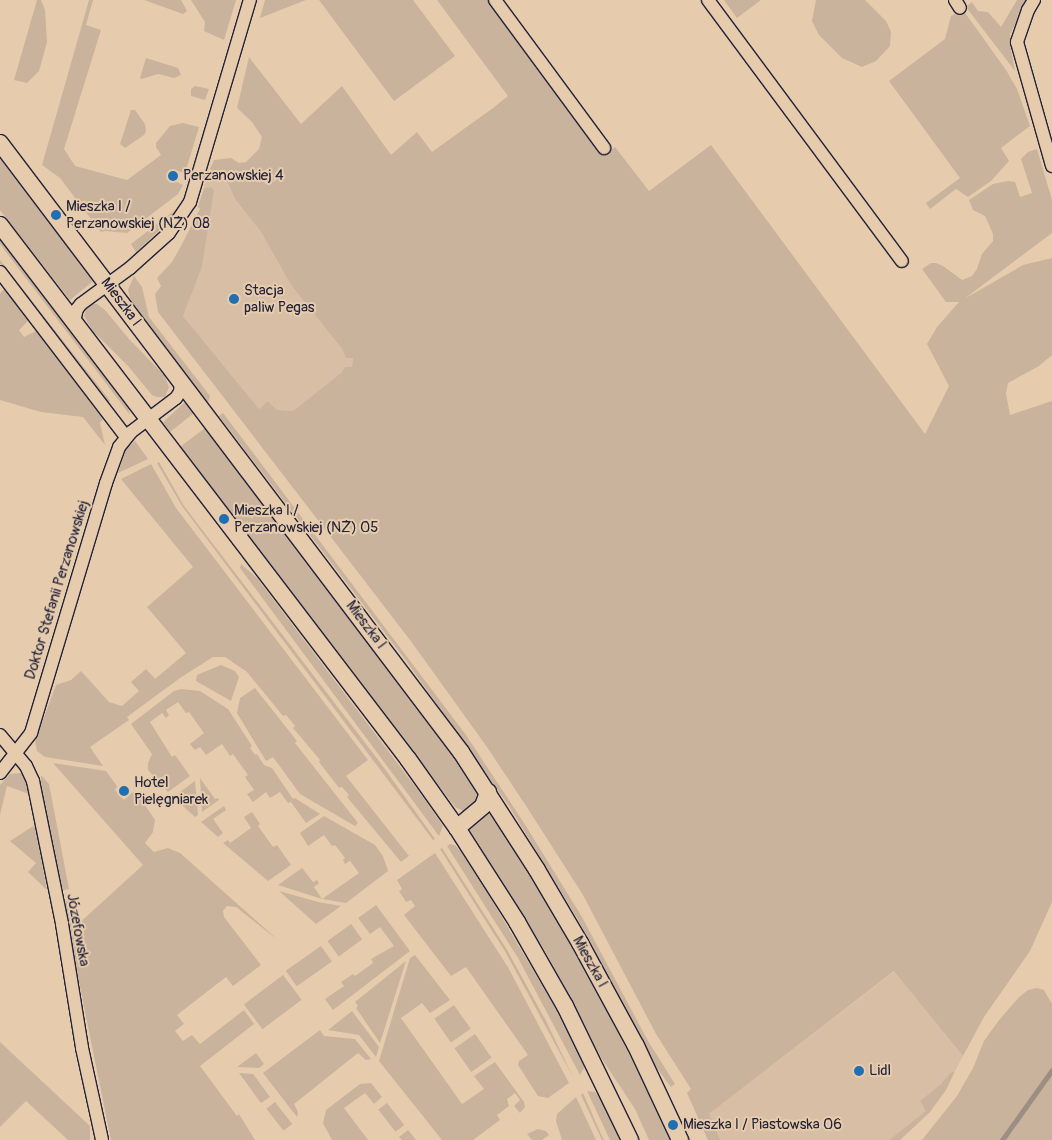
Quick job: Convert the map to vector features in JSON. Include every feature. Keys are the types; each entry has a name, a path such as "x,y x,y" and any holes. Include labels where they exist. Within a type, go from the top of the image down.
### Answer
{"street":[{"path":"74,321 77,309 81,304 143,257 169,233 190,202 250,0"},
{"path":"495,0 604,148"},
{"path":"708,0 902,261"},
{"path":"1034,0 1028,10 1017,42 1052,166"},
{"name":"Mieszka I","path":"0,143 426,703 488,792 580,943 636,1046 680,1140"},
{"path":"0,225 408,759 457,828 517,922 566,1006 630,1140"},
{"path":"0,272 126,437"},
{"name":"Doktor Stefanii Perzanowskiej","path":"0,773 31,733 106,483 119,447 126,437 148,418 176,398 181,388 181,382"},
{"name":"Józefowska","path":"0,735 26,766 33,781 62,924 82,1048 102,1140"},
{"path":"457,828 483,806 488,792"}],"shaded area":[{"path":"37,0 41,0 45,10 47,42 39,71 27,83 14,80"},
{"path":"89,0 93,0 86,25 101,30 64,149 75,166 127,180 161,155 156,147 156,143 170,126 183,123 199,127 185,173 178,171 175,181 183,185 178,194 127,233 101,232 60,178 42,165"},
{"path":"144,0 181,0 187,11 183,14"},
{"path":"191,0 236,0 224,40 204,31 205,22"},
{"path":"265,0 306,0 260,18"},
{"path":"319,0 413,0 455,56 394,101"},
{"path":"437,0 488,0 604,155 615,147 649,191 711,145 925,434 949,386 927,344 937,327 959,302 946,302 922,269 931,263 936,263 962,280 972,276 977,269 982,254 993,241 993,234 985,216 973,210 969,200 993,184 1008,181 1015,182 1020,197 1032,193 1021,159 1028,152 1037,149 1052,200 1052,233 964,299 1023,265 1052,258 1052,355 1039,366 1008,383 1006,393 1010,415 1052,401 1052,902 1030,951 984,1017 963,1056 894,971 709,1114 720,1140 708,1140 687,1093 691,1089 656,1034 583,895 487,747 410,640 158,312 155,294 161,286 157,278 172,262 181,246 200,209 198,207 204,188 211,187 214,191 202,267 183,316 259,409 268,401 277,410 293,411 341,373 345,367 352,367 353,358 346,358 342,349 291,285 261,232 235,199 226,179 210,169 214,160 231,158 239,163 246,162 259,149 262,137 252,122 237,108 249,57 301,124 342,86 391,155 417,132 432,152 493,108 508,96"},
{"path":"724,0 761,0 737,18"},
{"path":"816,0 865,0 886,21 891,32 890,46 876,61 862,67 842,58 819,35 812,21"},
{"path":"1017,0 1028,0 1010,34 1015,71 966,7 972,2 978,11 988,12 1001,27"},
{"path":"963,10 1006,70 1017,89 1030,126 1001,148 1009,161 991,181 968,197 956,189 930,209 926,203 960,178 889,81 945,39 951,16"},
{"path":"146,58 178,68 181,75 174,78 158,74 142,79 140,78"},
{"path":"195,86 209,89 205,100 191,96 191,89"},
{"path":"131,110 135,110 145,124 146,131 144,135 125,148 120,144"},
{"path":"0,159 91,277 92,282 70,300 0,210"},
{"path":"210,169 226,179 235,199 261,232 291,285 345,353 353,358 352,368 345,367 341,373 293,411 277,410 268,401 259,409 183,316 202,267 214,191 209,187 204,188"},
{"path":"175,210 166,224 136,252 131,244"},
{"path":"0,239 128,408 130,415 0,244"},
{"path":"0,260 110,401 109,402 0,263"},
{"path":"134,276 142,287 149,317 210,396 208,403 130,299 128,290"},
{"path":"5,290 28,321 19,330 24,337 36,331 103,419 100,423 105,445 83,417 41,412 0,400 0,294"},
{"path":"93,304 97,304 105,310 129,339 164,375 169,387 165,397 152,395 128,366 93,331 84,316 86,309"},
{"path":"184,403 194,413 170,432 163,422"},
{"path":"223,413 466,735 524,823 582,917 648,1041 675,1084 671,1087 656,1067 577,918 509,806 404,658 219,416"},
{"path":"205,428 443,741 477,792 476,802 469,809 463,811 455,807 180,447"},
{"path":"135,441 148,459 118,473 126,449"},
{"path":"159,462 184,506 382,765 435,839 433,840 182,506 157,463"},
{"path":"151,464 176,508 368,760 346,776 409,856 401,862 347,797 349,795 342,787 339,788 319,762 320,760 293,728 295,726 286,715 283,716 247,672 225,657 213,657 180,678 127,717 129,720 90,747 103,766 45,757 37,751 35,741 56,685 71,680 81,671 109,702 122,706 139,691 131,682 146,669 155,679 186,653 147,607 193,567 121,479"},
{"path":"241,564 257,578 423,797 443,826 439,836 240,568"},
{"path":"221,665 235,671 239,677 231,701 196,681 197,675"},
{"path":"255,688 297,741 295,743 358,823 355,826 300,794 273,757 266,761 237,713 240,698"},
{"path":"181,689 200,691 228,709 252,746 250,748 255,755 257,754 264,765 272,768 293,799 295,798 320,814 306,823 291,802 288,803 280,792 270,798 266,792 253,802 247,794 254,790 245,777 248,775 233,754 230,756 222,744 206,755 200,747 195,750 190,744 204,733 189,712 186,713 178,702 166,710 169,715 166,718 162,713 150,722 172,757 175,755 190,776 168,792 148,770 148,763 152,754 131,724 174,691"},
{"path":"53,763 106,771 117,786 115,790 124,800 133,792 138,795 155,820 153,832 145,843 154,852 168,848 180,853 278,940 236,907 227,906 223,911 224,917 261,965 233,986 226,977 177,1015 184,1024 175,1031 183,1041 192,1035 200,1044 244,1010 254,1024 200,1066 237,1116 239,1114 255,1140 111,1140 63,903 70,899 76,926 143,865"},
{"path":"20,773 24,775 29,784 29,794 7,786 0,815 0,785 10,774"},
{"path":"41,775 49,784 69,889 63,890 62,887 41,792"},
{"path":"200,778 215,799 218,798 219,800 202,812"},
{"path":"195,781 198,815 195,817 173,797"},
{"path":"224,806 226,810 213,819 223,833 218,837 201,822"},
{"path":"252,812 260,824 258,826 273,847 277,845 291,865 268,881 223,843 228,840 230,843 251,828 244,817"},
{"path":"491,812 592,982 631,1057 670,1140 649,1140 635,1109 600,1056 546,953 470,832 470,828"},
{"path":"324,816 375,845 383,856 388,871 346,903 322,899 359,873 350,861 345,864 343,860 345,858 335,845 332,846 324,835 308,846 300,833"},
{"path":"35,825 47,890 28,872 36,863 10,841"},
{"path":"450,844 455,845 461,852 487,892 553,1004 583,1060 584,1068 580,1075 518,958 447,846"},
{"path":"442,848 506,948 545,1019 574,1079 506,953 440,849"},
{"path":"435,853 509,969 569,1083 548,1098 538,1096 518,1065 519,1061 528,1055 466,967 451,976 404,915 415,906 411,900 406,902 399,891 402,889 397,880"},
{"path":"302,868 313,882 317,880 319,883 314,887 322,899 278,885"},
{"path":"279,891 318,902 341,906 316,924"},
{"path":"376,905 410,951 333,1010 325,999 344,986 341,982 353,974 355,976 373,963 371,959 394,946 380,927 370,934 358,918"},
{"path":"351,924 362,939 339,956 328,941"},
{"path":"321,946 332,962 297,986 286,971"},
{"path":"415,955 450,1000 430,1013 422,1003 401,1018 462,1104 484,1089 474,1076 495,1062 524,1102 525,1107 520,1113 514,1106 520,1100 515,1093 507,1099 509,1106 497,1115 500,1120 473,1140 442,1140 379,1061 410,958"},
{"path":"406,961 380,1043 356,1008 358,1006 355,1002"},
{"path":"895,971 963,1056 955,1071 950,1073 941,1084 920,1101 927,1111 889,1140 708,1140 700,1121"},
{"path":"283,975 302,1000 263,1029 244,1004"},
{"path":"1037,988 1044,990 1052,1004 1052,1140 922,1140 957,1096 973,1068 984,1041 999,1020 1019,997 1028,990"},
{"path":"454,1005 471,1029 451,1043 434,1019"},
{"path":"352,1011 379,1047 376,1057 359,1035 328,1030"},
{"path":"320,1030 324,1036 355,1039 371,1059 366,1060 358,1053 294,1104 298,1112 297,1117 263,1073"},
{"path":"475,1034 492,1058 471,1072 455,1048"},
{"path":"0,1042 90,1126 90,1140 68,1140 26,1101 0,1127"},
{"path":"256,1053 264,1064 259,1068 237,1067"},
{"path":"955,1071 946,1090 930,1112 900,1140 889,1140 926,1111 920,1101 941,1084 950,1073"},
{"path":"239,1073 253,1074 270,1097 261,1103"},
{"path":"371,1083 382,1097 374,1104 365,1093 344,1108 368,1140 332,1140 323,1123 326,1110 360,1084"},
{"path":"587,1091 595,1092 601,1098 620,1140 610,1140"},
{"path":"583,1093 604,1140 602,1140 581,1095"},
{"path":"576,1097 596,1140 562,1140 556,1121 557,1114"},
{"path":"275,1102 292,1124 284,1131 266,1109"},
{"path":"387,1103 404,1125 396,1132 378,1110"},
{"path":"538,1129 546,1131 549,1135 542,1140 532,1140 527,1134"},
{"path":"408,1130 416,1140 402,1140 399,1137"}],"waterway":[{"path":"1002,1140 1052,1070"}],"place":[{"name":"Perzanowskiej 4","path":"173,176"},
{"name":"Mieszka I / Perzanowskiej (NŻ) 08","path":"56,215"},
{"name":"Stacja paliw Pegas","path":"234,299"},
{"name":"Mieszka I / Perzanowskiej (NŻ) 05","path":"224,519"},
{"name":"Hotel Pielęgniarek","path":"124,791"},
{"name":"Lidl","path":"859,1071"},
{"name":"Mieszka I / Piastowska 06","path":"673,1125"}]}
